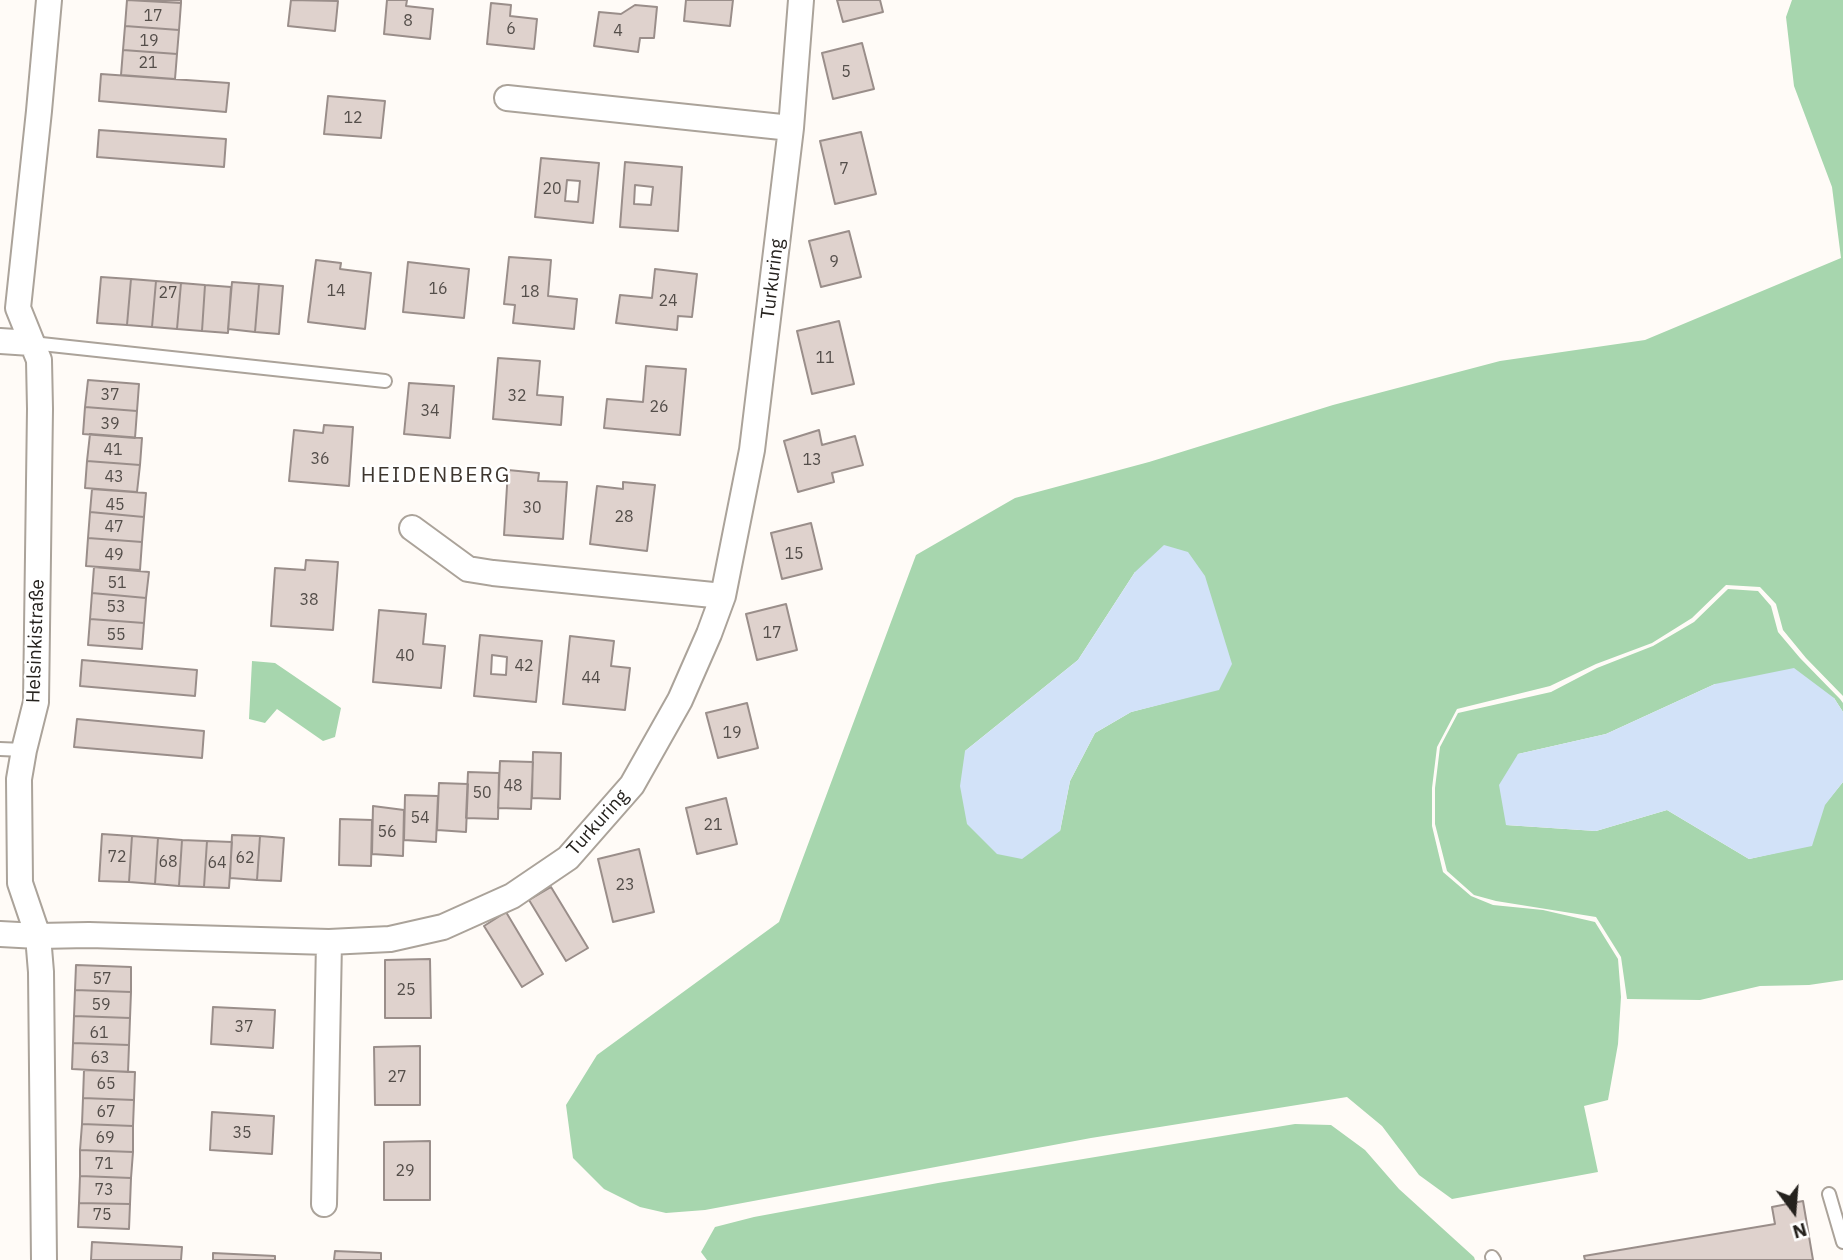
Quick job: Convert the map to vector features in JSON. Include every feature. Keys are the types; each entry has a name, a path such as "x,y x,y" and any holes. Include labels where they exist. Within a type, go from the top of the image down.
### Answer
{"street":[{"name":"Helsinkistraße","path":"44,1260 41,972 38,936 20,883 19,779 12,750 36,702 39,360 18,308 49,0"},
{"name":"Turkuring","path":"38,936 89,935 329,943 390,939 443,927 512,896 568,858 632,785 680,700 723,596 752,450 791,128 801,0"},
{"path":"507,98 791,128"},
{"path":"0,341 31,343"},
{"path":"412,528 468,569 723,596"},
{"path":"0,934 38,936"},
{"path":"324,1204 329,943"}],"lane":[{"path":"31,343 385,381"},
{"path":"1829,1194 1843,1242"}],"green space":[{"path":"1792,0 1843,0 1843,696 1783,630 1776,604 1760,587 1726,585 1692,618 1652,643 1596,664 1550,686 1457,709 1437,747 1432,788 1432,826 1443,872 1471,896 1493,905 1543,910 1595,922 1618,959 1621,997 1618,1044 1608,1100 1584,1106 1598,1172 1452,1199 1419,1175 1382,1126 1347,1097 1091,1138 705,1210 666,1213 640,1207 604,1189 573,1158 566,1105 597,1055 779,922 916,555 1015,498 1149,462 1333,405 1500,361 1645,340 1841,258 1832,187 1794,86 1786,17","holes":["1135,572 1219,689 1131,712 1095,733 1070,781 1060,831 965,751 1078,660"]},
{"path":"1728,589 1758,591 1771,606 1778,632 1840,699 1843,712 1834,698 1715,684 1606,734 1518,754 1506,825 1596,831 1667,810 1749,859 1811,845 1824,805 1843,782 1843,980 1809,985 1760,986 1700,1000 1627,999 1621,957 1596,917 1474,895 1447,871 1435,824 1435,788 1440,747 1458,713 1551,692 1597,668 1653,646 1694,622"},
{"path":"252,661 275,663 341,708 335,737 323,741 277,709 265,723 249,719"},
{"path":"1295,1124 1331,1125 1365,1150 1399,1189 1475,1260 707,1260 701,1252 715,1227 754,1217 938,1183"}],"water":[{"path":"1164,545 1188,552 1205,576 1232,664 1219,690 1131,712 1095,733 1070,781 1060,831 1022,859 997,854 967,824 960,786 965,751 1078,660 1135,572"},
{"path":"1794,668 1834,698 1843,712 1843,782 1825,805 1812,846 1749,859 1667,810 1596,831 1506,825 1499,785 1518,754 1606,734 1715,684"}],"building":[{"path":"127,0 181,3 179,30 125,26"},
{"path":"135,0 181,0 181,3"},
{"path":"291,0 338,1 335,31 288,26"},
{"path":"387,0 407,0 406,6 433,9 430,39 384,34"},
{"path":"686,0 733,0 730,26 684,21"},
{"path":"837,0 880,0 883,12 843,22"},
{"path":"491,3 511,5 510,16 537,19 534,49 487,44"},
{"path":"635,5 657,7 654,38 640,38 638,52 594,46 599,12 621,14"},
{"path":"125,26 179,30 177,54 123,50"},
{"path":"862,43 874,89 833,99 822,53"},
{"path":"123,50 177,54 175,79 121,75"},
{"path":"101,74 229,83 226,112 99,101"},
{"path":"328,96 385,101 381,138 324,134"},
{"path":"99,130 226,139 224,167 97,157"},
{"path":"861,132 876,194 835,204 820,141"},
{"path":"541,158 599,163 593,223 535,217","holes":["567,180 580,181 578,202 565,201"]},
{"path":"625,162 682,167 678,231 620,227","holes":["635,185 653,187 651,205 634,204"]},
{"path":"849,231 861,277 821,287 809,241"},
{"path":"509,257 551,260 548,296 577,299 574,329 513,323 515,305 504,304"},
{"path":"316,260 341,263 340,269 371,273 365,329 308,322"},
{"path":"408,262 469,269 464,318 403,312"},
{"path":"655,269 697,274 692,317 678,316 677,330 616,323 620,295 652,298"},
{"path":"101,277 131,279 127,325 97,323"},
{"path":"131,279 156,281 152,327 127,325"},
{"path":"156,281 181,283 177,329 152,327"},
{"path":"232,282 259,284 255,332 228,329"},
{"path":"181,283 205,285 202,331 177,329"},
{"path":"259,284 283,286 279,334 255,332"},
{"path":"205,285 231,287 228,333 202,331"},
{"path":"839,321 854,384 812,394 797,331"},
{"path":"498,358 540,361 537,395 563,397 561,425 493,419"},
{"path":"646,366 686,369 680,435 604,428 607,399 643,402"},
{"path":"88,380 139,384 137,411 85,407"},
{"path":"409,383 454,386 450,438 404,434"},
{"path":"85,407 137,411 135,438 83,434"},
{"path":"324,425 353,427 349,486 289,481 294,430 323,433"},
{"path":"819,430 822,445 855,436 863,465 832,473 834,482 798,492 784,441"},
{"path":"90,434 142,438 140,465 87,461"},
{"path":"87,461 140,465 137,492 85,488"},
{"path":"508,470 539,473 538,481 567,482 563,539 504,535"},
{"path":"623,482 655,485 647,551 590,544 597,486 623,489"},
{"path":"92,489 146,493 144,517 90,512"},
{"path":"90,512 144,517 142,542 88,538"},
{"path":"811,523 822,569 782,579 771,533"},
{"path":"88,538 142,542 140,570 86,566"},
{"path":"306,560 338,562 333,630 271,626 275,568 305,570"},
{"path":"94,567 149,572 146,598 92,593"},
{"path":"92,593 146,598 144,623 90,619"},
{"path":"786,604 797,650 757,660 746,614"},
{"path":"379,610 426,614 423,644 445,646 441,688 373,682"},
{"path":"90,619 144,623 142,649 88,645"},
{"path":"480,635 542,641 536,702 474,696","holes":["492,655 507,657 506,675 491,674"]},
{"path":"570,636 614,641 611,666 630,668 625,710 563,704"},
{"path":"82,660 197,670 195,696 80,686"},
{"path":"747,703 758,748 718,758 706,713"},
{"path":"77,719 204,731 202,758 74,747"},
{"path":"533,752 561,753 560,799 532,798"},
{"path":"500,761 533,762 531,809 498,808"},
{"path":"468,772 499,773 498,819 466,818"},
{"path":"439,783 468,784 466,832 437,830"},
{"path":"405,795 438,796 436,842 404,840"},
{"path":"726,798 737,844 697,854 686,808"},
{"path":"373,806 404,810 403,856 372,854"},
{"path":"340,819 372,820 371,866 339,865"},
{"path":"102,834 132,836 129,882 99,881"},
{"path":"232,835 260,836 257,880 230,878"},
{"path":"132,836 158,838 155,884 129,882"},
{"path":"260,836 284,838 281,881 257,880"},
{"path":"158,838 182,840 179,886 155,884"},
{"path":"182,840 207,841 204,887 179,886"},
{"path":"207,841 232,842 229,888 204,887"},
{"path":"639,849 654,912 613,922 598,859"},
{"path":"551,887 588,948 566,961 529,900"},
{"path":"506,912 543,974 522,987 484,926"},
{"path":"430,959 431,1018 385,1018 385,960"},
{"path":"76,965 131,967 131,992 75,990"},
{"path":"75,990 131,992 130,1018 74,1016"},
{"path":"213,1007 275,1010 273,1048 211,1044"},
{"path":"74,1016 130,1018 129,1045 73,1043"},
{"path":"73,1043 129,1045 128,1072 72,1069"},
{"path":"420,1046 420,1105 375,1105 374,1047"},
{"path":"84,1070 135,1072 134,1100 83,1098"},
{"path":"83,1098 134,1100 133,1126 82,1124"},
{"path":"212,1112 274,1116 272,1154 210,1150"},
{"path":"82,1124 133,1126 133,1152 80,1150"},
{"path":"430,1141 430,1200 384,1200 384,1142"},
{"path":"80,1150 133,1152 131,1178 80,1176"},
{"path":"80,1176 131,1178 130,1204 79,1203"},
{"path":"1803,1201 1813,1260 1585,1260 1584,1256 1775,1224 1772,1207"},
{"path":"79,1203 130,1204 129,1229 78,1227"},
{"path":"92,1242 182,1247 181,1260 91,1260"},
{"path":"335,1251 381,1253 381,1260 334,1260"},
{"path":"213,1253 275,1256 275,1260 213,1260"}],"district":[{"name":"HEIDENBERG","path":"436,476"}]}
